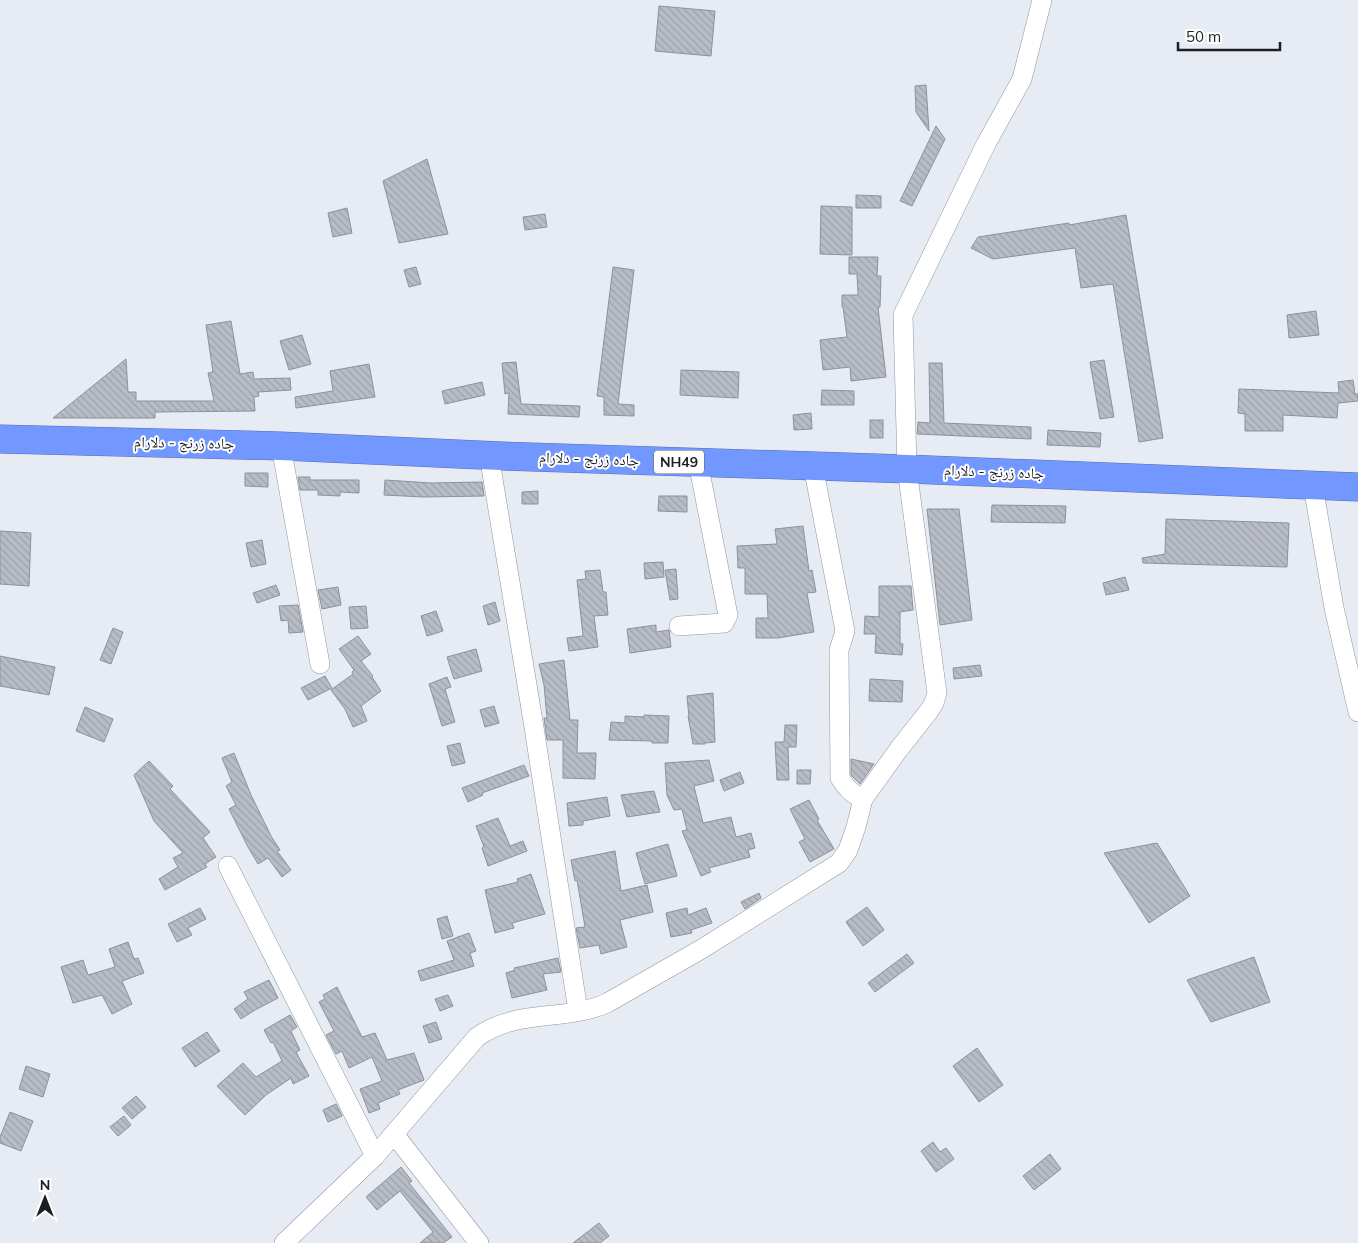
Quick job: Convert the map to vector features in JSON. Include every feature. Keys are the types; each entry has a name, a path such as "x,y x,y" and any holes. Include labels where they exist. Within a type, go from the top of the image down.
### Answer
{"highway":[{"name":"جاده زرنج - دلارام","path":"0,439 281,446 1358,487"}],"street":[{"path":"284,1243 375,1156 477,1037 491,1027 512,1020 592,1009 607,1003 700,950 839,863 848,850 863,799 898,749 929,711 937,693 907,469 903,315 986,144 1022,79 1042,0"},
{"path":"281,446 320,664"},
{"path":"489,454 578,1011"},
{"path":"679,626 724,623 728,614 698,462"},
{"path":"814,466 845,631 839,650 840,778 853,795 863,799"},
{"path":"1313,486 1334,608 1358,712"},
{"path":"228,866 375,1156"},
{"path":"394,1134 479,1243"}],"building":[{"path":"659,6 715,11 711,56 655,51"},
{"path":"926,85 929,131 916,112 915,86"},
{"path":"936,126 945,139 912,206 900,201"},
{"path":"427,159 448,234 399,243 383,181"},
{"path":"856,195 881,196 881,208 856,208"},
{"path":"821,206 852,207 852,255 820,254"},
{"path":"347,208 352,233 333,237 328,213"},
{"path":"545,214 547,227 525,230 523,217"},
{"path":"1126,215 1163,438 1139,442 1113,284 1081,288 1075,248 993,259 971,248 978,237 1069,223 1069,225"},
{"path":"849,257 878,257 877,276 881,276 880,307 878,307 886,377 851,381 850,367 823,370 820,340 847,337 842,295 858,295 857,274 849,274"},
{"path":"416,267 421,284 409,287 404,270"},
{"path":"613,267 634,270 618,404 634,405 634,416 604,415 604,397 597,396"},
{"path":"1316,311 1319,335 1289,338 1287,315"},
{"path":"231,321 240,374 253,372 254,379 290,378 291,390 258,392 259,396 254,397 255,411 155,412 155,418 53,418 126,359 128,392 136,392 136,401 214,401 208,373 213,372 206,325"},
{"path":"302,335 311,364 289,370 280,341"},
{"path":"1104,360 1114,417 1100,419 1090,362"},
{"path":"516,362 521,404 580,406 579,417 508,414 509,393 505,394 502,363"},
{"path":"929,363 942,363 944,423 1031,427 1031,439 917,434 918,422 930,423"},
{"path":"369,364 375,397 296,408 295,397 333,391 330,371"},
{"path":"681,370 739,372 738,398 680,395"},
{"path":"1353,380 1355,394 1358,394 1358,401 1338,403 1337,418 1283,415 1283,431 1245,431 1245,414 1238,413 1239,389 1339,393 1338,382"},
{"path":"482,382 485,395 445,404 442,391"},
{"path":"822,390 854,391 854,405 821,405"},
{"path":"811,413 812,429 794,430 793,415"},
{"path":"870,420 883,420 883,438 870,438"},
{"path":"1048,430 1101,433 1100,447 1047,445"},
{"path":"245,473 268,473 268,487 245,486"},
{"path":"298,477 310,477 310,480 359,480 359,493 340,492 340,496 318,495 318,490 300,490"},
{"path":"385,480 431,483 482,482 484,496 423,497 384,495"},
{"path":"538,491 538,504 522,504 522,492"},
{"path":"659,496 687,496 687,512 658,511"},
{"path":"992,505 1066,506 1065,523 991,522"},
{"path":"927,509 959,509 972,620 940,625"},
{"path":"1166,519 1289,523 1287,567 1143,563 1142,558 1165,554"},
{"path":"803,526 809,571 812,570 816,592 807,593 814,632 778,638 756,638 756,618 768,618 767,594 745,594 745,568 738,568 737,546 777,544 775,529"},
{"path":"0,531 31,533 29,586 0,584"},
{"path":"262,540 266,564 251,567 246,543"},
{"path":"663,562 664,577 645,579 644,563"},
{"path":"676,569 678,599 670,600 665,570"},
{"path":"600,570 603,592 606,592 608,615 594,616 598,647 569,651 567,638 583,636 577,580 586,579 585,571"},
{"path":"1125,577 1129,590 1106,595 1103,583"},
{"path":"276,585 280,595 257,603 253,593"},
{"path":"879,586 911,586 913,610 900,612 900,643 903,644 902,655 875,653 876,634 864,634 865,616 879,617"},
{"path":"338,587 341,605 322,609 318,590"},
{"path":"495,602 500,621 488,625 483,606"},
{"path":"298,605 303,632 289,633 288,620 281,621 279,606"},
{"path":"366,606 368,628 351,629 349,607"},
{"path":"436,611 443,631 427,636 421,616"},
{"path":"656,625 656,632 669,630 671,647 630,653 627,629"},
{"path":"113,628 123,632 111,664 100,660"},
{"path":"358,636 371,654 361,661 373,676 381,691 361,706 367,721 353,727 345,709 331,690 353,674 354,670 339,649"},
{"path":"476,649 482,671 454,679 447,657"},
{"path":"0,656 55,667 49,695 0,686"},
{"path":"564,660 570,720 578,720 577,753 596,753 595,779 563,778 563,740 547,740 544,718 547,718 544,685 539,664"},
{"path":"980,665 982,676 954,679 953,668"},
{"path":"325,676 332,688 308,700 301,688"},
{"path":"447,677 451,687 445,689 455,722 442,726 429,684"},
{"path":"870,679 903,681 902,702 869,701"},
{"path":"713,693 715,742 693,744 687,696"},
{"path":"494,706 499,723 485,727 480,710"},
{"path":"85,707 113,719 104,742 76,731"},
{"path":"644,715 669,716 668,743 609,740 611,722 625,723 625,716 644,717"},
{"path":"785,725 797,725 796,747 788,747 789,780 777,780 775,742 784,742"},
{"path":"460,743 465,763 452,766 447,746"},
{"path":"234,753 251,795 280,850 277,851 291,870 282,877 268,858 258,864 229,809 236,805 226,786 232,782 222,758"},
{"path":"851,759 874,764 860,784 851,775"},
{"path":"709,760 714,781 694,786 703,823 731,817 736,837 751,833 755,848 748,850 750,857 709,868 711,872 701,876 682,831 687,830 682,809 674,810 667,795 665,763"},
{"path":"149,761 173,786 170,789 210,832 203,838 216,857 205,864 207,867 165,890 159,879 178,867 173,858 183,853 154,821 134,775"},
{"path":"524,765 529,776 482,793 483,795 468,802 462,788"},
{"path":"797,770 811,770 810,784 797,784"},
{"path":"740,772 744,783 724,791 720,780"},
{"path":"654,791 660,812 627,817 621,795"},
{"path":"607,797 610,816 583,821 583,825 569,826 567,803"},
{"path":"809,800 819,819 817,820 834,849 810,862 799,842 805,839 790,809"},
{"path":"498,818 510,846 523,841 527,851 488,866 482,848 484,847 476,826"},
{"path":"1157,843 1190,896 1149,923 1104,853"},
{"path":"668,844 677,876 645,884 636,853"},
{"path":"615,851 621,891 647,885 653,912 620,920 627,947 601,954 599,945 580,948 576,928 585,927 577,880 575,881 571,860"},
{"path":"531,874 545,914 512,923 514,928 495,933 485,890 518,882 517,879"},
{"path":"759,893 761,898 745,909 741,902"},
{"path":"867,907 884,930 863,946 846,922"},
{"path":"200,908 206,919 188,928 192,935 177,942 168,924"},
{"path":"687,908 688,915 706,908 712,923 691,930 692,933 671,937 666,913"},
{"path":"447,916 453,936 442,939 437,919"},
{"path":"469,933 476,951 470,953 474,966 421,981 418,971 454,960 447,941"},
{"path":"128,942 134,959 138,958 144,973 122,981 132,1004 112,1014 102,995 73,1003 61,967 83,960 88,975 115,967 109,949"},
{"path":"907,954 914,963 875,992 868,983"},
{"path":"1254,957 1270,1002 1211,1022 1187,980"},
{"path":"558,958 561,972 543,974 547,990 512,998 506,973 515,970 514,968"},
{"path":"269,980 278,998 241,1019 234,1009 248,999 244,992"},
{"path":"337,987 362,1037 375,1033 387,1060 414,1053 424,1080 398,1090 400,1094 378,1103 380,1109 369,1113 360,1089 382,1081 372,1057 349,1068 342,1051 336,1054 326,1035 334,1031 319,1002 325,999 323,995"},
{"path":"448,995 453,1006 440,1011 435,999"},
{"path":"290,1015 297,1027 291,1031 300,1050 296,1052 309,1076 293,1084 291,1078 266,1095 245,1115 217,1086 243,1063 256,1077 282,1061 273,1042 271,1043 264,1030"},
{"path":"436,1022 442,1039 429,1043 423,1026"},
{"path":"207,1032 220,1051 195,1067 182,1048"},
{"path":"977,1048 1003,1085 979,1102 953,1066"},
{"path":"26,1066 50,1074 43,1097 19,1089"},
{"path":"136,1096 146,1107 132,1119 122,1108"},
{"path":"336,1104 342,1116 328,1122 323,1110"},
{"path":"10,1112 33,1121 21,1151 0,1143 0,1137"},
{"path":"124,1116 131,1125 118,1136 110,1127"},
{"path":"933,1142 940,1152 946,1148 954,1159 936,1172 921,1151"},
{"path":"1050,1154 1061,1169 1034,1190 1023,1176"},
{"path":"401,1167 412,1181 409,1183 452,1237 443,1243 420,1243 433,1232 400,1191 377,1210 366,1197"},
{"path":"599,1223 609,1236 600,1243 573,1243"}]}
